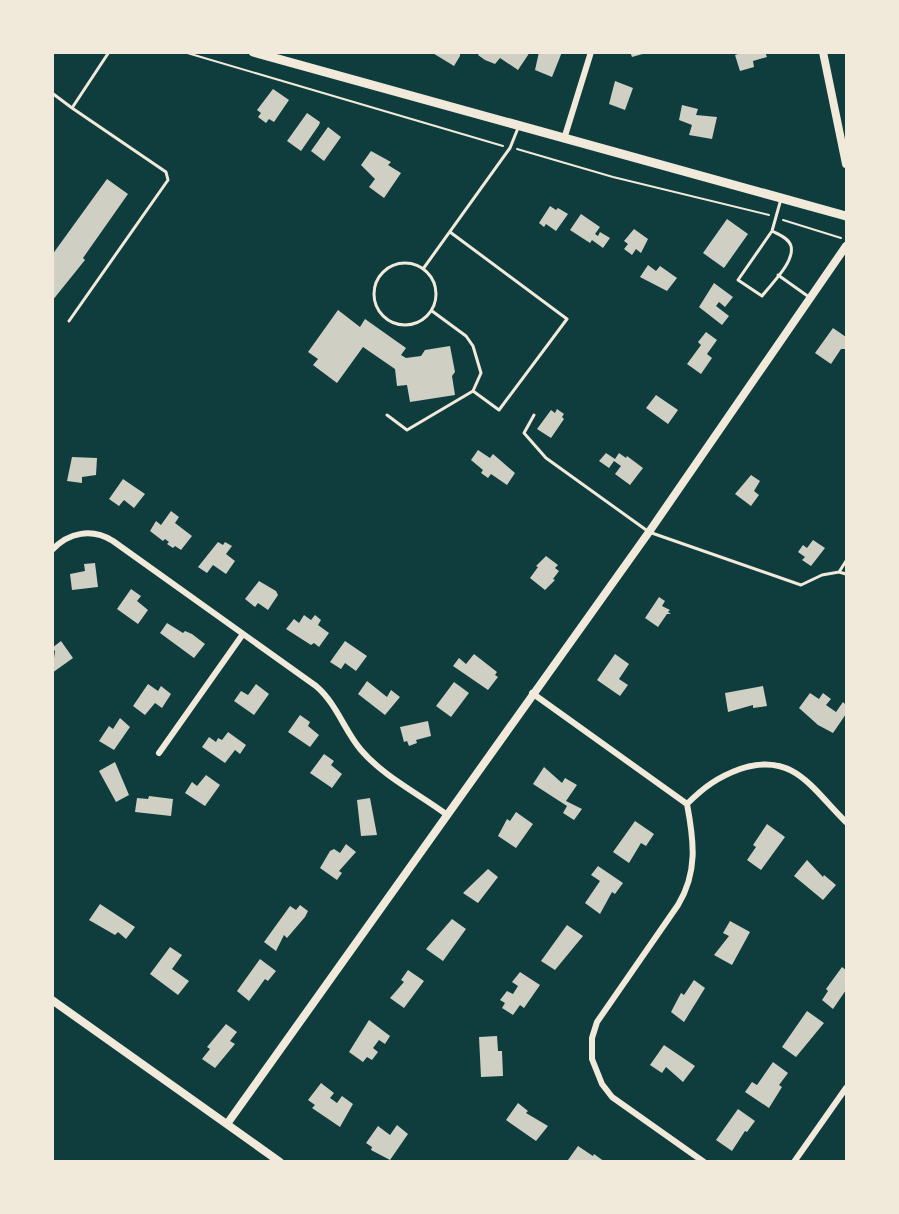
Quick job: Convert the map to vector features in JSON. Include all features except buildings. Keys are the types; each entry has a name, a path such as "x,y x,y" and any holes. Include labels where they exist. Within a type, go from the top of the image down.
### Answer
{"main road":[{"path":"253,52 846,216"},
{"path":"823,52 846,164"}],"street":[{"path":"564,139 591,52"},
{"path":"227,1124 532,693 649,532 846,246"},
{"path":"52,550 67,538 77,534 104,536 321,690 366,756 446,814"},
{"path":"159,753 243,634"},
{"path":"532,693 687,804 694,852 688,886 678,905 597,1022 591,1048 597,1075 609,1093 704,1161"},
{"path":"687,804 710,782 719,777 755,764 776,764 798,774 846,822"},
{"path":"52,1000 280,1161"},
{"path":"794,1161 846,1088"}],"lane":[{"path":"72,108 109,52"},
{"path":"52,93 166,172 168,180 69,321"},
{"path":"423,268 510,148 519,126"},
{"path":"772,231 791,245 791,255 762,296 738,280 772,231 782,198"},
{"path":"450,232 567,319 499,410 473,391"},
{"path":"403,263 423,268 435,284 435,302 432,311 424,319 405,326 385,318 375,300 378,280 384,271 403,263"},
{"path":"778,275 810,298"},
{"path":"387,415 407,430 473,391 480,373 473,346 466,336 432,311"},
{"path":"534,415 524,434 546,458 649,532 790,584 801,585 822,575 839,572 846,574"},
{"path":"839,572 846,561"}]}
